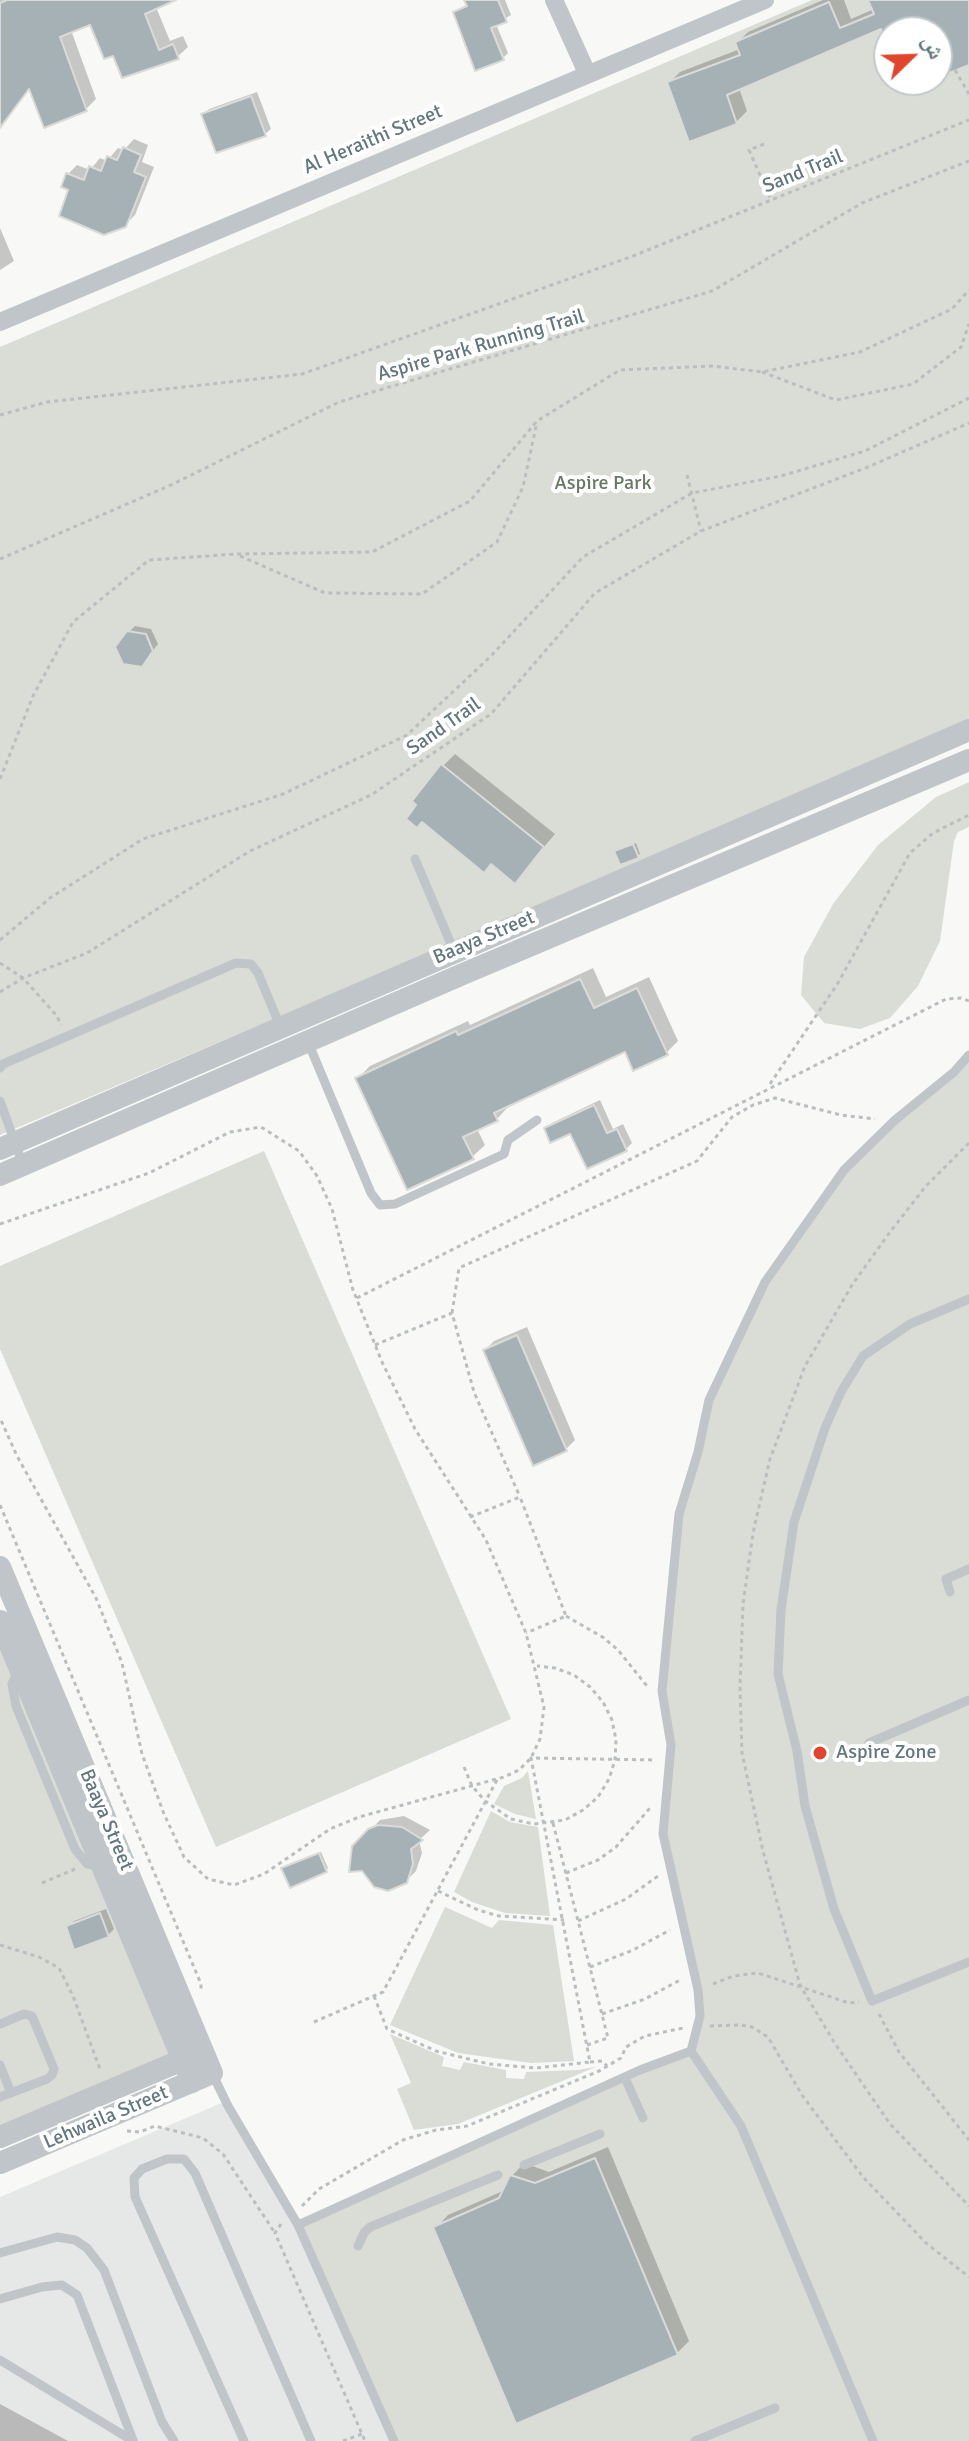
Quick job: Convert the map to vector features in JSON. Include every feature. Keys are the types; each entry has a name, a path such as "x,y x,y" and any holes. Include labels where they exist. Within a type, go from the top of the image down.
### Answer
{"street":[{"path":"554,0 587,73"},
{"name":"Al Heraithi Street","path":"0,322 765,0"},
{"name":"Baaya Street","path":"7,1146 969,730"},
{"name":"Baaya Street","path":"0,1175 463,974 969,760"},
{"path":"454,951 463,974"},
{"path":"289,1023 308,1042"},
{"name":"Baaya Street","path":"0,1567 202,2077"},
{"name":"Baaya Street","path":"0,1621 95,1866 193,2055"},
{"name":"Lehwaila Street","path":"0,2137 193,2055"},
{"name":"Lehwaila Street","path":"0,2163 202,2077"}],"lane":[{"path":"415,859 454,951"},
{"path":"0,1068 3,1064 236,963 251,964 289,1023"},
{"path":"308,1042 371,1193 380,1205 395,1204 504,1154 508,1140 537,1120"},
{"path":"873,2441 741,2126 691,2051 700,2016 698,1990 663,1834 671,1745 662,1691 679,1514 698,1452 709,1400 765,1282 844,1170 969,1055"},
{"path":"0,1101 7,1146 23,1165"},
{"path":"969,1299 910,1324 863,1356 855,1368 825,1428 794,1522 781,1610 778,1674 797,1751 805,1806 834,1909 872,2001 969,1962"},
{"path":"950,1592 946,1579 969,1569"},
{"path":"869,1743 969,1700"},
{"path":"0,2024 24,2014 32,2016 54,2069 50,2078 0,2097"},
{"path":"298,2225 691,2051"},
{"path":"0,2065 11,2093"},
{"path":"202,2077 228,2106 298,2225 394,2441"},
{"path":"625,2078 643,2118"},
{"path":"524,2165 600,2134"},
{"path":"244,2441 135,2197 134,2178 142,2169 167,2159 184,2159 195,2173 308,2440"},
{"path":"358,2246 370,2227 498,2175"},
{"path":"0,2253 57,2237 75,2240 87,2248 104,2270 162,2422 174,2441"},
{"path":"0,2299 42,2287 62,2285 77,2295 133,2441"},
{"path":"0,2360 133,2441"},
{"path":"695,2441 775,2408"}],"path":[{"path":"955,70 969,94"},
{"name":"Sand Trail","path":"0,415 47,402 302,374 633,256 969,120"},
{"path":"764,144 749,150 771,200"},
{"name":"Aspire Park Running Trail","path":"0,559 171,485 339,402 712,291 862,203 969,161"},
{"path":"762,372 860,352 952,309 969,290"},
{"path":"0,779 33,696 73,622 149,560 237,554 372,552 470,501 537,421 620,370 713,366 762,372 836,400 913,384 961,347 969,324"},
{"path":"0,940 50,898 143,839 283,794 407,735 490,657 583,557 692,493 781,476 865,451 969,398"},
{"path":"237,554 325,593 422,594 497,542 523,487 537,421"},
{"name":"Sand Trail","path":"0,992 23,978 87,953 250,851 371,795 491,714 595,593 701,531 868,467 969,423"},
{"path":"687,475 701,531"},
{"path":"768,1087 838,983 910,853 933,833 969,815"},
{"path":"0,963 23,978 57,1016 66,1038"},
{"path":"357,1298 946,999 969,1001"},
{"path":"653,1694 618,1650 566,1616 520,1497 474,1392 452,1313 459,1268 697,1161 732,1117 753,1105 775,1098 841,1115 895,1120"},
{"path":"0,1224 149,1173 230,1132 261,1127 299,1151 317,1176 332,1209 357,1298 375,1345 415,1429 486,1540 526,1633 544,1707 540,1739 531,1758 519,1770 498,1779 359,1817 330,1829 264,1874 234,1885 208,1879 184,1857 164,1814 142,1754 122,1663 96,1598 17,1456 0,1418"},
{"path":"375,1345 452,1313"},
{"path":"470,1517 520,1497"},
{"path":"0,1505 201,1984 200,1999"},
{"path":"526,1633 566,1616"},
{"path":"464,1767 472,1786 485,1801 511,1819 545,1824 565,1820 598,1797 609,1779 615,1760 614,1730 603,1702 574,1675 555,1668 535,1666"},
{"path":"531,1758 670,1760"},
{"path":"531,1758 590,2062"},
{"path":"314,2022 383,1992 498,1779"},
{"path":"566,1873 598,1860 616,1847 641,1820 668,1782"},
{"path":"553,1823 608,2038 587,2045"},
{"path":"578,1921 626,1899 670,1865"},
{"path":"42,1883 95,1866"},
{"path":"438,1891 478,1910 499,1916 564,1920"},
{"path":"590,1967 633,1950 683,1921"},
{"path":"0,1945 39,1957 59,1968 73,1996 108,2091"},
{"path":"602,2014 654,1994 694,1971"},
{"path":"698,1990 733,1976 758,1973 849,2003 872,2001 899,2052 969,2140"},
{"path":"800,1985 834,2042 890,2124 969,2206"},
{"path":"374,1996 387,2029 436,2051 489,2064 536,2068 602,2061 607,2066"},
{"path":"282,2223 275,2233 365,2441"},
{"path":"343,2441 362,2434"}],"shaded area":[{"path":"224,2102 294,2222 393,2441 0,2441 0,2197"}],"green space":[{"name":"Aspire Park","path":"812,0 969,0 969,724 0,1135 0,347"},
{"path":"969,782 969,827 958,832 954,841 940,941 918,986 890,1018 860,1029 824,1023 801,995 804,957 833,904 878,845 936,797"},
{"name":"Aspire Zone","path":"969,1055 969,2441 394,2441 298,2225 691,2051 700,2016 663,1834 671,1745 662,1691 679,1514 709,1400 765,1282 844,1170"},
{"path":"264,1151 511,1719 216,1847 0,1349 0,1266"},
{"path":"0,1640 174,2056 0,2129"},
{"path":"528,1771 536,1819 494,1804 504,1786 522,1778"},
{"path":"491,1811 510,1822 538,1827 550,1916 505,1913 454,1892"},
{"path":"445,1907 492,1928 499,1920 553,1925 574,2061 531,2063 458,2053 390,2025"},
{"path":"390,2034 444,2057 442,2066 460,2070 464,2062 506,2070 506,2078 524,2079 526,2072 596,2067 458,2124 414,2130 397,2089 411,2083"}],"building":[{"path":"7,0 176,0 145,14 159,50 173,44 179,59 122,78 113,56 104,59 90,25 60,37 87,111 44,128 29,89 0,128 0,3"},
{"path":"464,0 498,0 507,22 491,28 504,60 475,71 453,12 467,6"},
{"path":"868,0 969,0 969,65 953,72 953,16 873,16 873,32 727,95 737,124 689,142 667,82 740,55 735,42 829,2 840,28 874,14"},
{"path":"251,96 266,136 216,153 201,114"},
{"path":"123,147 141,155 134,172 146,177 126,227 104,235 59,216 68,190 61,187 66,173 84,180 89,166 101,171 107,156 117,160"},
{"path":"127,631 146,634 153,651 142,667 123,664 115,647"},
{"path":"441,764 544,847 515,884 491,864 484,873 422,822 417,828 406,819 416,805 412,801"},
{"path":"633,844 639,858 620,865 614,851"},
{"path":"580,979 594,1008 637,988 668,1055 633,1071 625,1052 494,1113 498,1121 463,1137 474,1159 407,1190 355,1078"},
{"path":"594,1105 607,1133 617,1129 627,1151 587,1169 570,1134 550,1143 544,1128"},
{"path":"517,1335 567,1451 533,1466 483,1350"},
{"path":"378,1825 402,1827 423,1840 411,1849 413,1864 407,1883 388,1891 374,1887 362,1871 349,1872 352,1846 368,1829"},
{"path":"319,1853 327,1872 290,1888 281,1868"},
{"path":"100,1913 109,1937 74,1950 66,1926"},
{"path":"595,2158 678,2355 516,2424 433,2227 499,2198 510,2175 535,2183"}],"place":[{"name":"Aspire Zone","path":"820,1753"}]}
